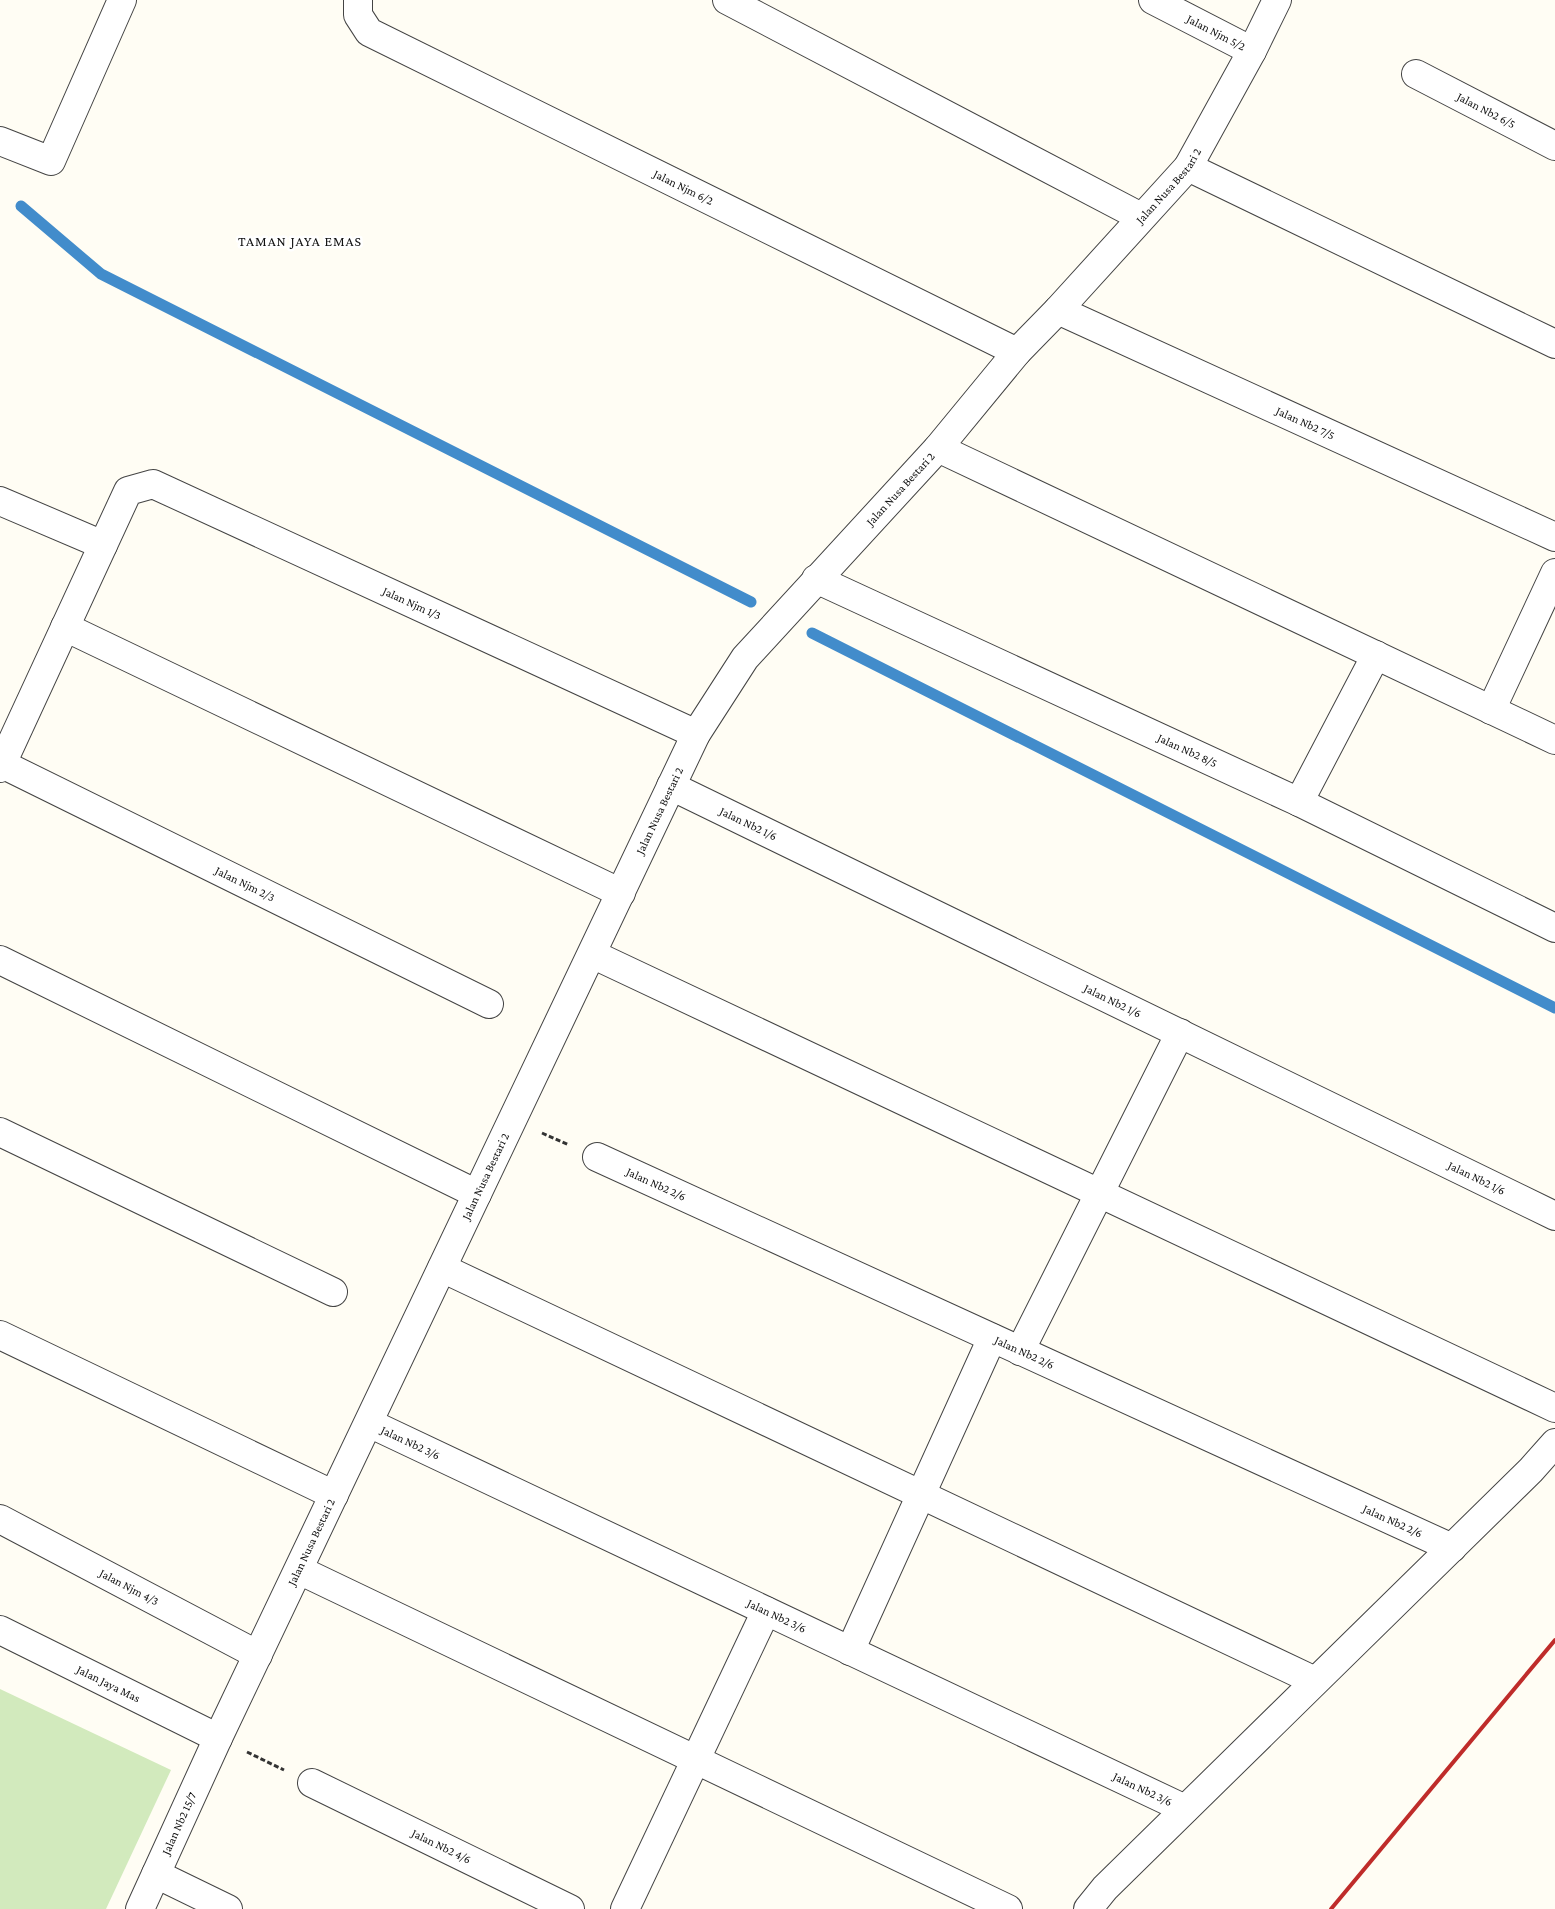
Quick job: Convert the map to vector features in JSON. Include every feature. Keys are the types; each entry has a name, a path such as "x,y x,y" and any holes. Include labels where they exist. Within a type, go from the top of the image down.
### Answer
{"street":[{"path":"0,141 52,161 122,0"},
{"path":"727,0 1141,217"},
{"name":"Jalan Njm 5/2","path":"1153,0 1252,51"},
{"name":"Jalan Nusa Bestari 2","path":"218,1738 696,734 744,658 938,448 1017,352 1188,168 1252,51 1277,0"},
{"name":"Jalan Njm 6/2","path":"358,8 369,32 1017,352"},
{"name":"Jalan Nb2 6/5","path":"1416,74 1555,146"},
{"path":"1188,168 1555,344"},
{"name":"Jalan Nb2 7/5","path":"1058,310 1555,537"},
{"path":"938,448 1555,740"},
{"name":"Jalan Njm 1/3","path":"103,545 128,491 153,484 696,734"},
{"path":"0,501 103,545 1,766"},
{"path":"1491,710 1555,573"},
{"name":"Jalan Nb2 8/5","path":"816,579 1299,802 1555,928"},
{"path":"65,627 620,893"},
{"path":"1299,802 1376,655"},
{"name":"Jalan Njm 2/3","path":"1,766 488,1004"},
{"name":"Jalan Nb2 1/6","path":"672,786 1555,1216"},
{"path":"592,954 1555,1408"},
{"path":"0,960 478,1194"},
{"path":"1020,1351 1180,1033"},
{"path":"0,1132 333,1292"},
{"name":"Jalan Nb2 2/6","path":"597,1157 1452,1548"},
{"path":"442,1268 1315,1681"},
{"path":"0,1335 334,1495"},
{"path":"850,1651 992,1338"},
{"name":"Jalan Nb2 3/6","path":"369,1423 1185,1809"},
{"path":"1088,1909 1105,1888 1531,1470 1555,1443"},
{"name":"Jalan Njm 4/3","path":"0,1519 258,1655"},
{"path":"299,1570 1008,1909"},
{"path":"625,1909 766,1611"},
{"name":"Jalan Jaya Mas","path":"0,1630 218,1738"},
{"name":"Jalan Nb2 15/7","path":"140,1909 218,1738"},
{"name":"Jalan Nb2 4/6","path":"312,1783 570,1909"},
{"path":"156,1874 228,1909"}],"path":[{"path":"513,1120 597,1157"},
{"path":"218,1738 312,1783"}],"green space":[{"path":"0,1689 171,1770 106,1909 0,1909"}],"waterway":[{"path":"21,206 101,274 751,602"},
{"path":"812,633 1555,1008"}],"railway":[{"path":"1331,1909 1555,1640"}],"district":[{"name":"TAMAN JAYA EMAS","path":"300,241"}]}
